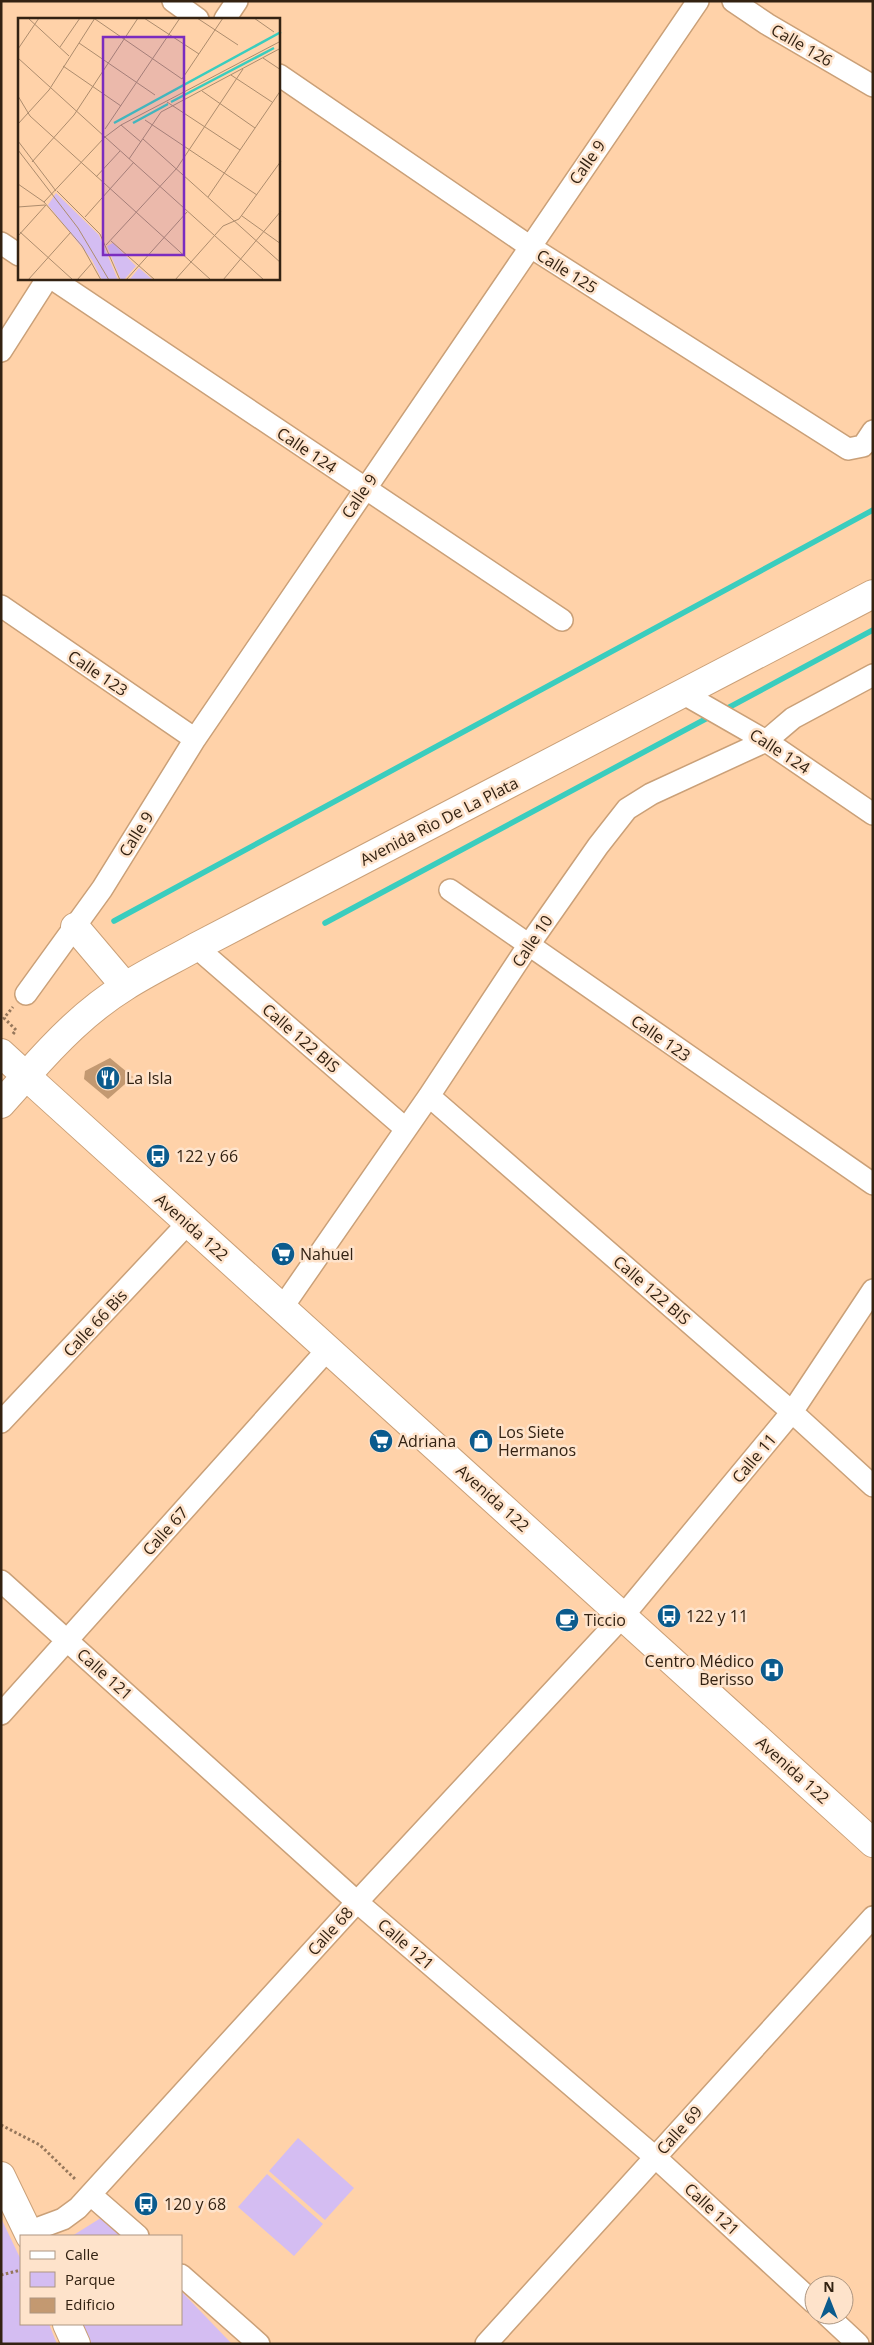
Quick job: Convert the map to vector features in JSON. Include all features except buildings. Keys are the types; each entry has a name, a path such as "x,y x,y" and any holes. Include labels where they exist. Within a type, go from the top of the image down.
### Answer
{"main road":[{"name":"Avenida Rìo De La Plata","path":"1,1104 50,1048 84,1016 125,986 196,947 696,700 873,594"},
{"path":"75,927 125,986"},
{"name":"Avenida 122","path":"6,1045 26,1076 873,1843"},
{"path":"1,2176 29,2234"},
{"path":"67,2325 76,2344"}],"street":[{"path":"173,1 197,18"},
{"path":"226,18 237,1"},
{"name":"Calle 9","path":"26,994 102,890 196,739 364,488 698,1"},
{"name":"Calle 126","path":"732,1 767,24 873,86"},
{"name":"Calle 125","path":"280,76 529,246 848,449 868,439"},
{"path":"1,243 18,254"},
{"path":"1,351 46,280"},
{"name":"Calle 124","path":"54,280 562,620"},
{"name":"Calle 123","path":"1,606 196,739"},
{"name":"Calle 10","path":"282,1308 429,1096 528,946 626,809 651,794 766,741 793,718 873,675"},
{"name":"Calle 124","path":"696,700 766,741 873,814"},
{"name":"Calle 123","path":"450,890 873,1184"},
{"name":"Calle 122 BIS","path":"196,947 406,1129"},
{"name":"Calle 122 BIS","path":"429,1096 792,1412 873,1486"},
{"name":"Calle 66 Bis","path":"1,1422 188,1223"},
{"name":"Calle 11","path":"623,1616 792,1412 873,1290"},
{"name":"Calle 67","path":"1,1714 328,1349"},
{"name":"Calle 121","path":"1,1582 68,1640 357,1902 655,2157 804,2294"},
{"name":"Calle 68","path":"29,2234 63,2219 91,2195 357,1902 623,1616"},
{"name":"Calle 69","path":"486,2344 873,1917"},
{"path":"91,2195 137,2235"},
{"path":"182,2276 259,2344"},
{"path":"838,2325 858,2344"}],"path":[{"path":"6,1045 16,1030 4,1018 26,994"},
{"path":"1,2125 40,2145 91,2195"},
{"path":"1,2276 20,2270"}],"green space":[{"path":"298,2138 354,2188 325,2220 269,2171"},
{"path":"267,2174 323,2224 294,2256 238,2207"},
{"path":"104,2216 127,2235 74,2235"},
{"path":"1,2218 20,2258 20,2325 49,2325 57,2344 1,2344"},
{"path":"182,2292 232,2344 86,2344 77,2325 182,2325"}],"waterway":[{"path":"114,921 873,510"},
{"path":"724,710 873,630"},
{"path":"325,923 713,715"}],"place":[{"name":"La Isla","path":"108,1078"},
{"name":"122 y 66","path":"158,1156"},
{"name":"Nahuel","path":"283,1254"},
{"name":"Adriana","path":"381,1441"},
{"name":"Los Siete Hermanos","path":"481,1441"},
{"name":"122 y 11","path":"669,1616"},
{"name":"Ticcio","path":"567,1620"},
{"name":"Centro Médico Berisso","path":"772,1670"},
{"name":"120 y 68","path":"146,2204"}]}
